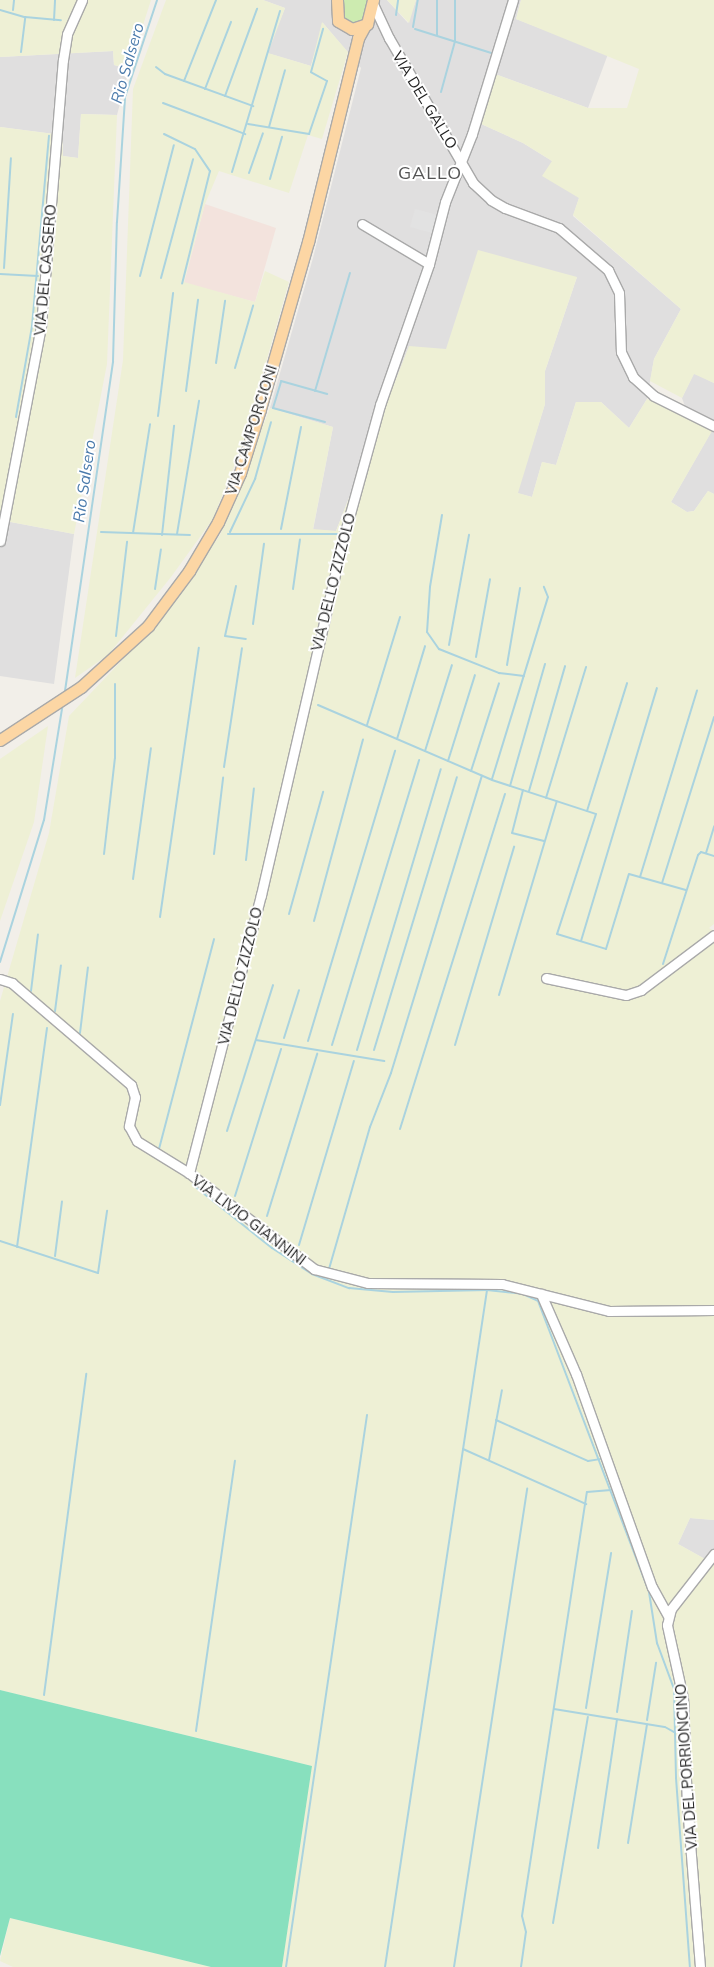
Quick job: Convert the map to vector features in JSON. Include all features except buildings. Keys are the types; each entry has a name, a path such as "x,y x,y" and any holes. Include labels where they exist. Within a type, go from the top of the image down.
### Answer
{"main road":[{"path":"337,0 336,15 353,49 353,63"},
{"name":"VIA CAMPORCIONI","path":"0,740 81,687 148,626 183,579 218,522 240,474 308,242 353,63 373,2"},
{"path":"342,26 352,29 365,25"}],"street":[{"name":"VIA DEL CASSERO","path":"0,541 41,326 63,60 67,34 82,0"},
{"name":"VIA DELLO ZIZZOLO","path":"189,1174 261,895 345,532 380,405 430,264 446,202 461,161 512,0"},
{"name":"VIA DEL GALLO","path":"373,2 389,38 473,182 491,200 559,228 608,270 619,293 621,352 634,377 654,396 714,426"},
{"name":"VIA DEL GALLO","path":"365,25 389,38"},
{"path":"362,224 430,264"},
{"path":"546,978 626,996 641,990 714,935"},
{"name":"VIA LIVIO GIANNINI","path":"2,979 12,983 131,1086 136,1096 129,1126 131,1134 189,1174 300,1261 332,1276 386,1285 487,1282 609,1311 714,1310"},
{"path":"541,1294 576,1374 652,1587 668,1616 714,1554"},
{"name":"VIA DEL PORRIONCINO","path":"668,1616 667,1625 683,1698 687,1806 700,1967"}],"shaded area":[{"path":"263,0 387,0 408,23 416,0 521,0 516,19 608,54 588,108 495,74 479,123 523,143 552,161 579,198 573,216 681,309 654,359 647,399 629,428 601,402 576,402 556,465 542,462 532,497 517,493 545,404 545,371 577,277 446,350 387,399 336,531 313,530 333,427 270,408 313,258 361,68 323,23 311,66 267,53 285,8"},
{"path":"113,51 114,65 129,69 117,115 81,114 78,158 63,156 62,135 0,127 0,57"},
{"path":"205,204 276,228 255,302 184,283"},
{"path":"415,209 442,216 436,234 410,227"},
{"path":"694,373 714,383 714,494 708,491 694,511 687,512 671,502 711,432 690,421 682,398"},
{"path":"0,520 74,534 54,684 0,676"},
{"path":"690,1518 714,1520 714,1564 678,1544"}],"green space":[{"path":"0,0 151,0 129,69 114,65 113,51 0,57"},
{"path":"166,0 263,0 285,8 268,53 311,66 322,22 348,52 322,139 308,135 289,193 219,171 205,204 184,282 255,302 265,271 289,282 242,446 213,519 171,577 108,655 75,678 123,360 133,89"},
{"path":"343,0 368,0 363,20 352,24 345,21 341,10"},
{"path":"387,0 416,0 409,23"},
{"path":"521,0 714,0 714,383 694,374 682,398 650,381 654,359 681,309 573,215 579,198 542,176 552,161 523,143 479,123 495,74 588,108 627,108 639,69 516,19"},
{"path":"81,114 117,115 107,364 74,534 0,520 0,127 62,135 63,156 78,158"},
{"path":"478,250 577,277 545,371 545,404 518,493 532,497 542,462 556,465 576,402 601,402 629,428 647,399 712,431 671,502 687,512 694,511 708,491 714,494 714,924 709,928 714,931 714,1520 690,1518 678,1544 714,1564 714,1967 282,1967 312,1766 0,1690 0,1001 49,833 69,716 148,633 220,535 270,408 333,427 313,529 336,531 409,346 446,349"},
{"path":"48,726 34,822 0,921 0,759"},
{"path":"0,1690 312,1766 282,1967 211,1967 10,1918 0,1956"},
{"path":"10,1918 211,1967 13,1967 0,1961"}],"waterway":[{"path":"13,10 14,0"},
{"path":"54,20 55,0"},
{"name":"Rio Salsero","path":"65,691 113,361 117,222 125,97 157,0"},
{"path":"184,81 216,0"},
{"path":"396,15 398,0"},
{"path":"413,27 418,0"},
{"path":"437,0 437,35"},
{"path":"441,92 455,41 455,0"},
{"path":"225,96 257,9"},
{"path":"0,10 25,17 61,20"},
{"path":"232,172 280,11"},
{"path":"21,52 25,17"},
{"path":"205,89 231,22"},
{"path":"248,124 309,134 327,81 311,72 323,29"},
{"path":"415,29 491,53"},
{"path":"156,67 165,74 253,106"},
{"path":"269,127 285,70"},
{"path":"163,103 245,134"},
{"path":"249,173 263,133"},
{"path":"164,134 195,149 210,171 182,284"},
{"path":"16,417 32,326 49,136"},
{"path":"270,179 282,137"},
{"path":"140,276 174,145"},
{"path":"4,268 11,158"},
{"path":"161,278 193,159"},
{"path":"315,391 350,273"},
{"path":"0,274 38,276"},
{"path":"158,416 173,293"},
{"path":"186,391 198,300"},
{"path":"216,363 225,301"},
{"path":"235,368 253,306"},
{"path":"325,422 273,408 281,381 327,394"},
{"path":"177,534 199,401"},
{"path":"230,532 255,479 271,422"},
{"path":"133,533 150,424"},
{"path":"162,535 174,426"},
{"path":"281,529 301,427"},
{"path":"442,515 430,587 427,632 439,649 499,673 524,676"},
{"path":"101,532 190,535"},
{"path":"228,534 338,534"},
{"path":"449,645 469,535"},
{"path":"293,589 300,539"},
{"path":"116,636 127,542"},
{"path":"253,624 264,544"},
{"path":"155,589 161,549"},
{"path":"476,657 490,579"},
{"path":"236,586 225,636 246,639"},
{"path":"492,779 548,597 544,587"},
{"path":"507,665 520,588"},
{"path":"367,725 400,617"},
{"path":"397,739 425,646"},
{"path":"160,917 199,648"},
{"path":"224,767 242,648"},
{"path":"510,786 545,664"},
{"path":"425,751 452,665"},
{"path":"529,791 565,666"},
{"path":"546,798 586,667"},
{"path":"448,761 475,675"},
{"path":"471,771 499,683"},
{"path":"587,811 627,683"},
{"path":"104,854 115,758 115,684"},
{"path":"581,941 657,688"},
{"path":"640,877 697,691"},
{"name":"Rio Salsero","path":"0,962 44,820 63,703"},
{"path":"318,705 492,780 596,814 557,934 606,949 629,874 686,890"},
{"path":"662,883 714,717"},
{"path":"314,921 363,740"},
{"path":"133,879 151,748"},
{"path":"308,1041 395,751"},
{"path":"332,1045 419,760"},
{"path":"357,1050 441,769"},
{"path":"329,1269 370,1127 391,1073 482,776"},
{"path":"374,1050 457,777"},
{"path":"214,854 223,778"},
{"path":"246,860 254,788"},
{"path":"523,790 512,833 544,841"},
{"path":"289,914 323,792"},
{"path":"400,1129 505,794"},
{"path":"499,995 557,801"},
{"path":"706,853 714,826"},
{"path":"455,1045 514,847"},
{"path":"663,964 698,855 701,852 714,856"},
{"path":"31,991 38,934"},
{"path":"159,1149 214,939"},
{"path":"55,1011 61,965"},
{"path":"80,1033 88,967"},
{"path":"227,1131 273,985"},
{"path":"284,1038 299,990"},
{"path":"0,1105 13,1014"},
{"path":"17,1247 47,1028"},
{"path":"256,1040 384,1061"},
{"path":"235,1196 281,1049"},
{"path":"267,1216 317,1054"},
{"path":"299,1245 354,1061"},
{"path":"193,1185 272,1248 312,1274 349,1288 393,1292 487,1290 523,1294 538,1301 649,1592 657,1643 674,1689 676,1778 690,1967"},
{"path":"55,1256 62,1201"},
{"path":"0,1241 98,1273 107,1211"},
{"path":"385,1967 487,1290"},
{"path":"44,1695 86,1374"},
{"path":"489,1460 502,1390"},
{"path":"286,1967 367,1415"},
{"path":"496,1420 588,1461 600,1459"},
{"path":"463,1449 586,1504"},
{"path":"196,1731 235,1461"},
{"path":"454,1967 527,1489"},
{"path":"521,1967 526,1932 522,1916 587,1492 611,1490"},
{"path":"586,1708 611,1553"},
{"path":"617,1712 632,1611"},
{"path":"647,1720 656,1663"},
{"path":"554,1709 665,1727 674,1732"},
{"path":"553,1923 588,1717"},
{"path":"598,1848 617,1719"},
{"path":"628,1843 647,1725"}],"district":[{"name":"GALLO","path":"430,173"}]}
